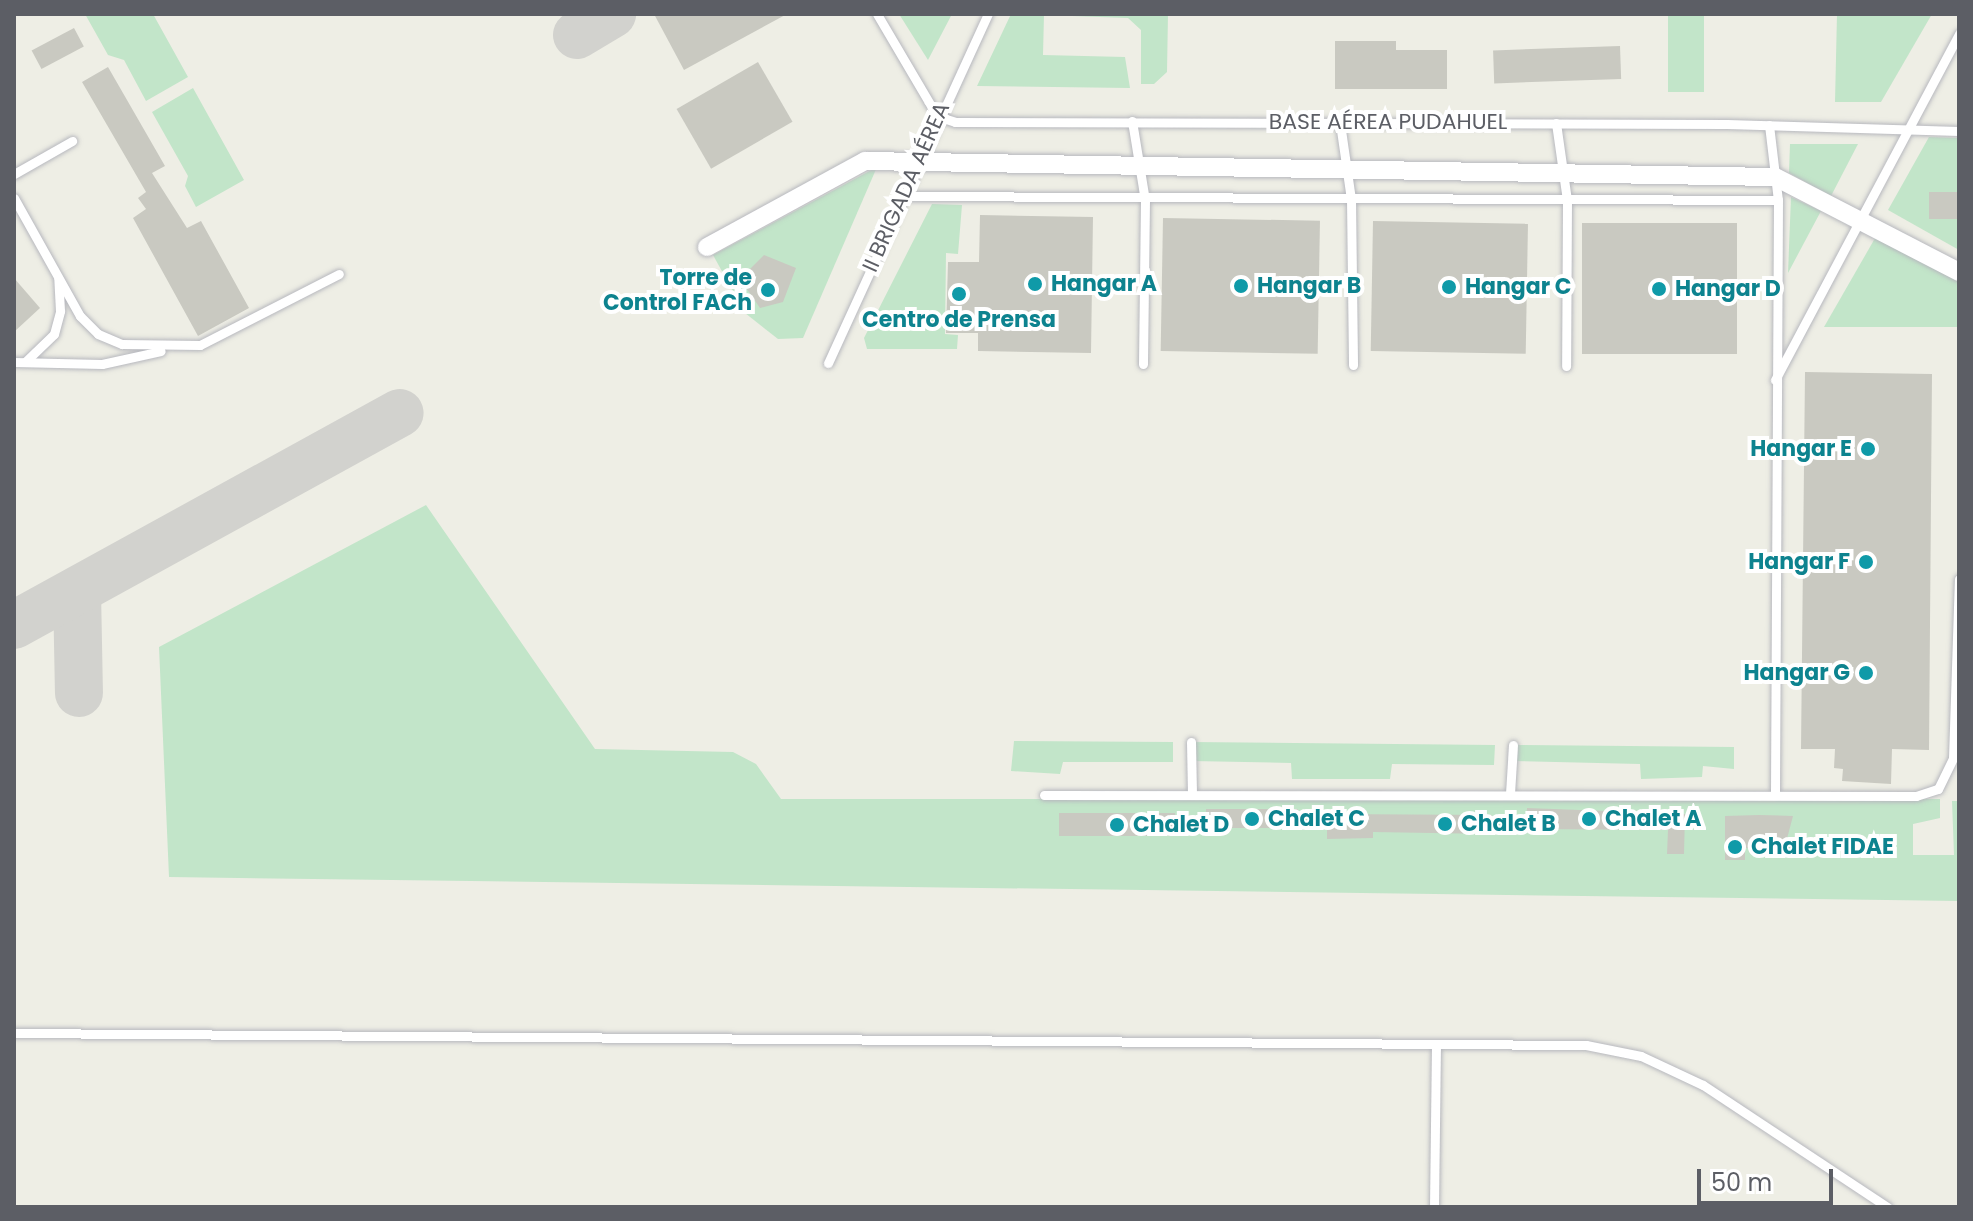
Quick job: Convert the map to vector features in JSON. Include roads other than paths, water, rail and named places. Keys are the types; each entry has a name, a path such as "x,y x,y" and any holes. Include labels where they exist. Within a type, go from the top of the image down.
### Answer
{"street":[{"path":"707,247 865,161 1775,177 1959,272"}],"lane":[{"path":"877,14 937,116"},
{"name":"II BRIGADA AÉREA","path":"828,363 937,116 988,14"},
{"path":"1774,382 1904,129 1959,34"},
{"name":"BASE AÉREA PUDAHUEL","path":"937,116 955,122 1556,123 1959,131"},
{"path":"1132,121 1145,200 1143,364"},
{"path":"1340,123 1351,199 1353,365"},
{"path":"1556,123 1567,200 1566,366"},
{"path":"1769,125 1778,200 1774,382 1775,795"},
{"path":"14,174 72,141"},
{"path":"901,196 1145,200 1778,200"},
{"path":"14,198 57,274 98,334 122,344 173,348"},
{"path":"25,362 54,334 60,311 57,274"},
{"path":"14,362 102,364 200,345 339,274"},
{"path":"1044,795 1192,792 1916,796 1938,789 1953,758 1959,579"},
{"path":"1191,742 1192,792"},
{"path":"1510,794 1513,745"},
{"path":"14,1033 1586,1045 1641,1056 1703,1085 1887,1207"},
{"path":"1434,1207 1436,1046"}],"place":[{"name":"Hangar A","path":"1035,284"},
{"name":"Hangar B","path":"1241,286"},
{"name":"Hangar C","path":"1449,287"},
{"name":"Hangar D","path":"1659,289"},
{"name":"Torre de Control FACh","path":"768,290"},
{"name":"Centro de Prensa","path":"959,294"},
{"name":"Hangar E","path":"1868,449"},
{"name":"Hangar F","path":"1866,562"},
{"name":"Hangar G","path":"1866,673"},
{"name":"Chalet C","path":"1252,819"},
{"name":"Chalet A","path":"1589,819"},
{"name":"Chalet B","path":"1445,824"},
{"name":"Chalet D","path":"1117,825"},
{"name":"Chalet FIDAE","path":"1735,847"}]}
